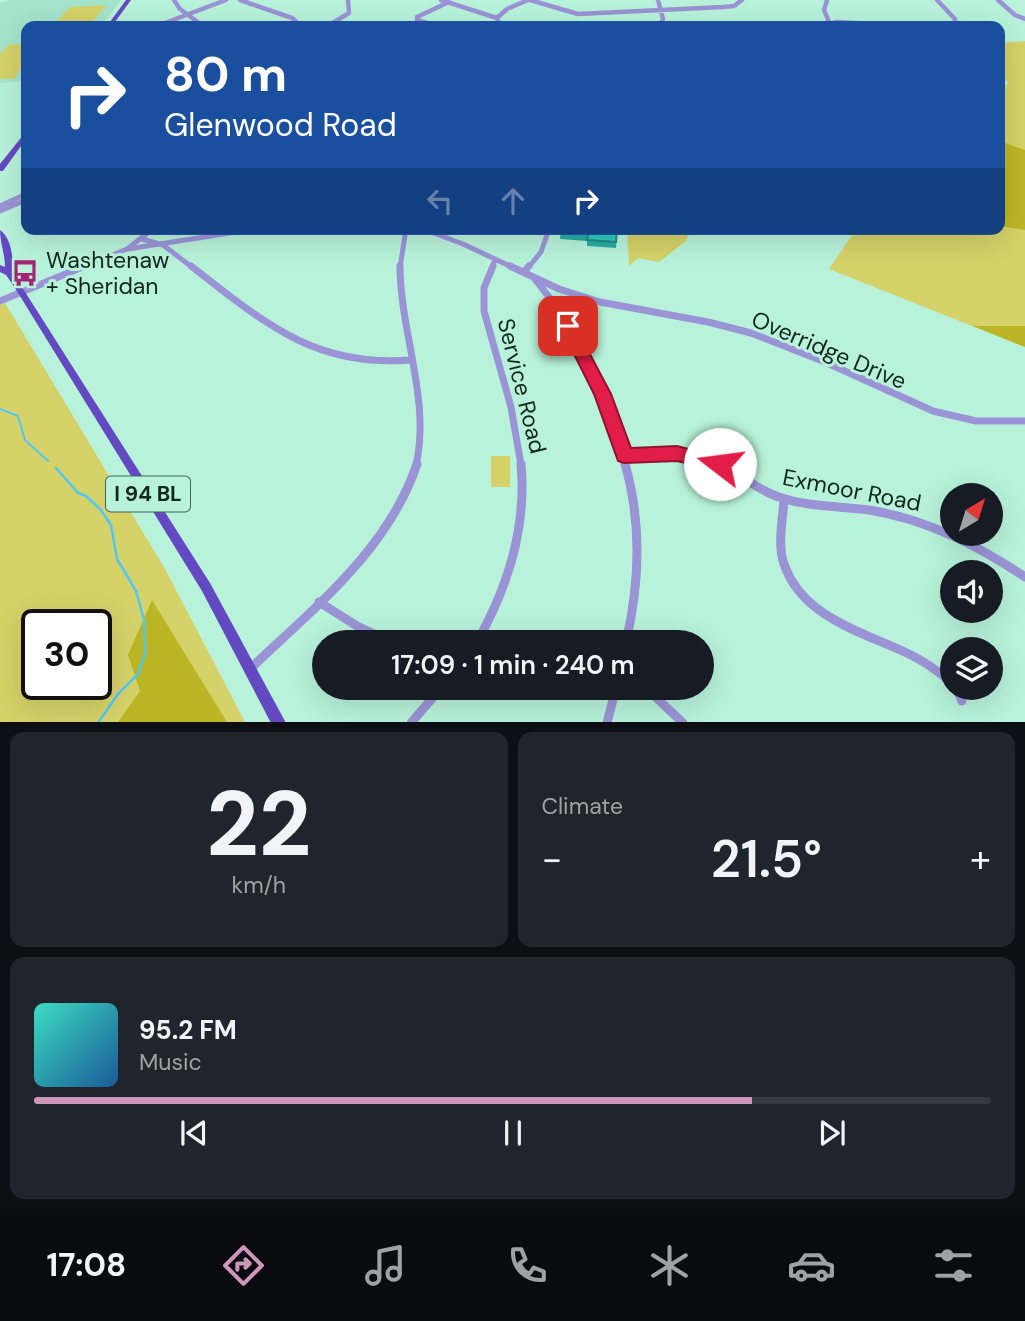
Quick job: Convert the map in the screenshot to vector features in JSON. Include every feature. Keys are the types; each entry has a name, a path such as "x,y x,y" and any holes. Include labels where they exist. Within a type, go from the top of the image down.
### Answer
{"main road":[{"path":"113,21 129,0"},
{"path":"0,179 2,167 21,142"},
{"name":"I 94 BL","path":"0,232 9,255 5,270 22,292 206,587 278,722"},
{"path":"0,244 9,255"}],"street":[{"path":"174,0 181,10 197,21"},
{"path":"170,21 226,0"},
{"path":"240,0 295,21"},
{"path":"336,21 349,13 348,0"},
{"path":"441,0 497,18"},
{"path":"497,18 507,9 529,0 578,14 723,7 742,0"},
{"path":"658,0 660,21"},
{"path":"827,0 824,9 829,21"},
{"path":"937,0 955,21"},
{"path":"998,0 1025,19"},
{"path":"427,21 417,17 449,2"},
{"path":"0,206 21,196"},
{"path":"0,211 21,202"},
{"path":"0,301 127,249 146,235"},
{"path":"127,249 220,235"},
{"path":"251,668 369,552 398,511 410,485 417,463 420,433 400,266 406,235"},
{"name":"Overridge Drive","path":"442,235 566,291 603,302 706,321 751,333 850,373 934,414 976,423 1025,421"},
{"path":"524,272 541,252 547,235"},
{"path":"142,239 163,245 272,328 290,337 368,362 411,360"},
{"name":"Service Road","path":"484,630 497,607 519,540 523,499 523,462 482,296 495,259"},
{"path":"533,276 556,304 603,394 624,456 636,526 637,590 629,630"},
{"path":"556,304 566,291"},
{"name":"Exmoor Road","path":"624,456 667,453 702,458 720,464 764,491 784,499 880,512 913,520 974,545 1025,577"},
{"path":"784,499 783,562 802,594 819,610 837,621 914,657 940,675"},
{"path":"320,602 366,630"},
{"path":"412,722 431,700"},
{"path":"607,722 613,700"},
{"path":"659,700 682,722"}],"shaded area":[{"path":"10,0 121,0 105,21 21,21 21,81 0,83 0,3"},
{"path":"106,5 93,21 57,21 70,7"},
{"path":"1025,41 1025,347 829,269 852,235 1005,235 1005,87 1008,82 1005,80 1005,43"},
{"path":"21,44 21,68 14,79 0,79 0,54 8,45"},
{"path":"1005,143 1025,150 1025,230 1005,227"},
{"path":"627,235 688,235 686,241 659,262 638,258 629,266"},
{"path":"5,303 165,569 245,722 0,722 0,305"},
{"path":"973,326 1025,326 1025,347"},
{"path":"491,456 510,456 510,487 491,487"},
{"path":"152,600 227,722 118,722 140,691 128,655"}],"building":[{"path":"588,235 617,235 616,242 587,240"}],"waterway":[{"path":"0,409 18,416 25,440 48,461"},
{"path":"56,468 78,493 86,496 101,510 111,525 117,559 136,591 144,620 145,654 138,674 118,694 99,722"}],"place":[{"name":"Washtenaw + Sheridan","path":"25,273"}],"route":[{"path":"568,326 603,394 624,456 677,453 720,464"}]}
